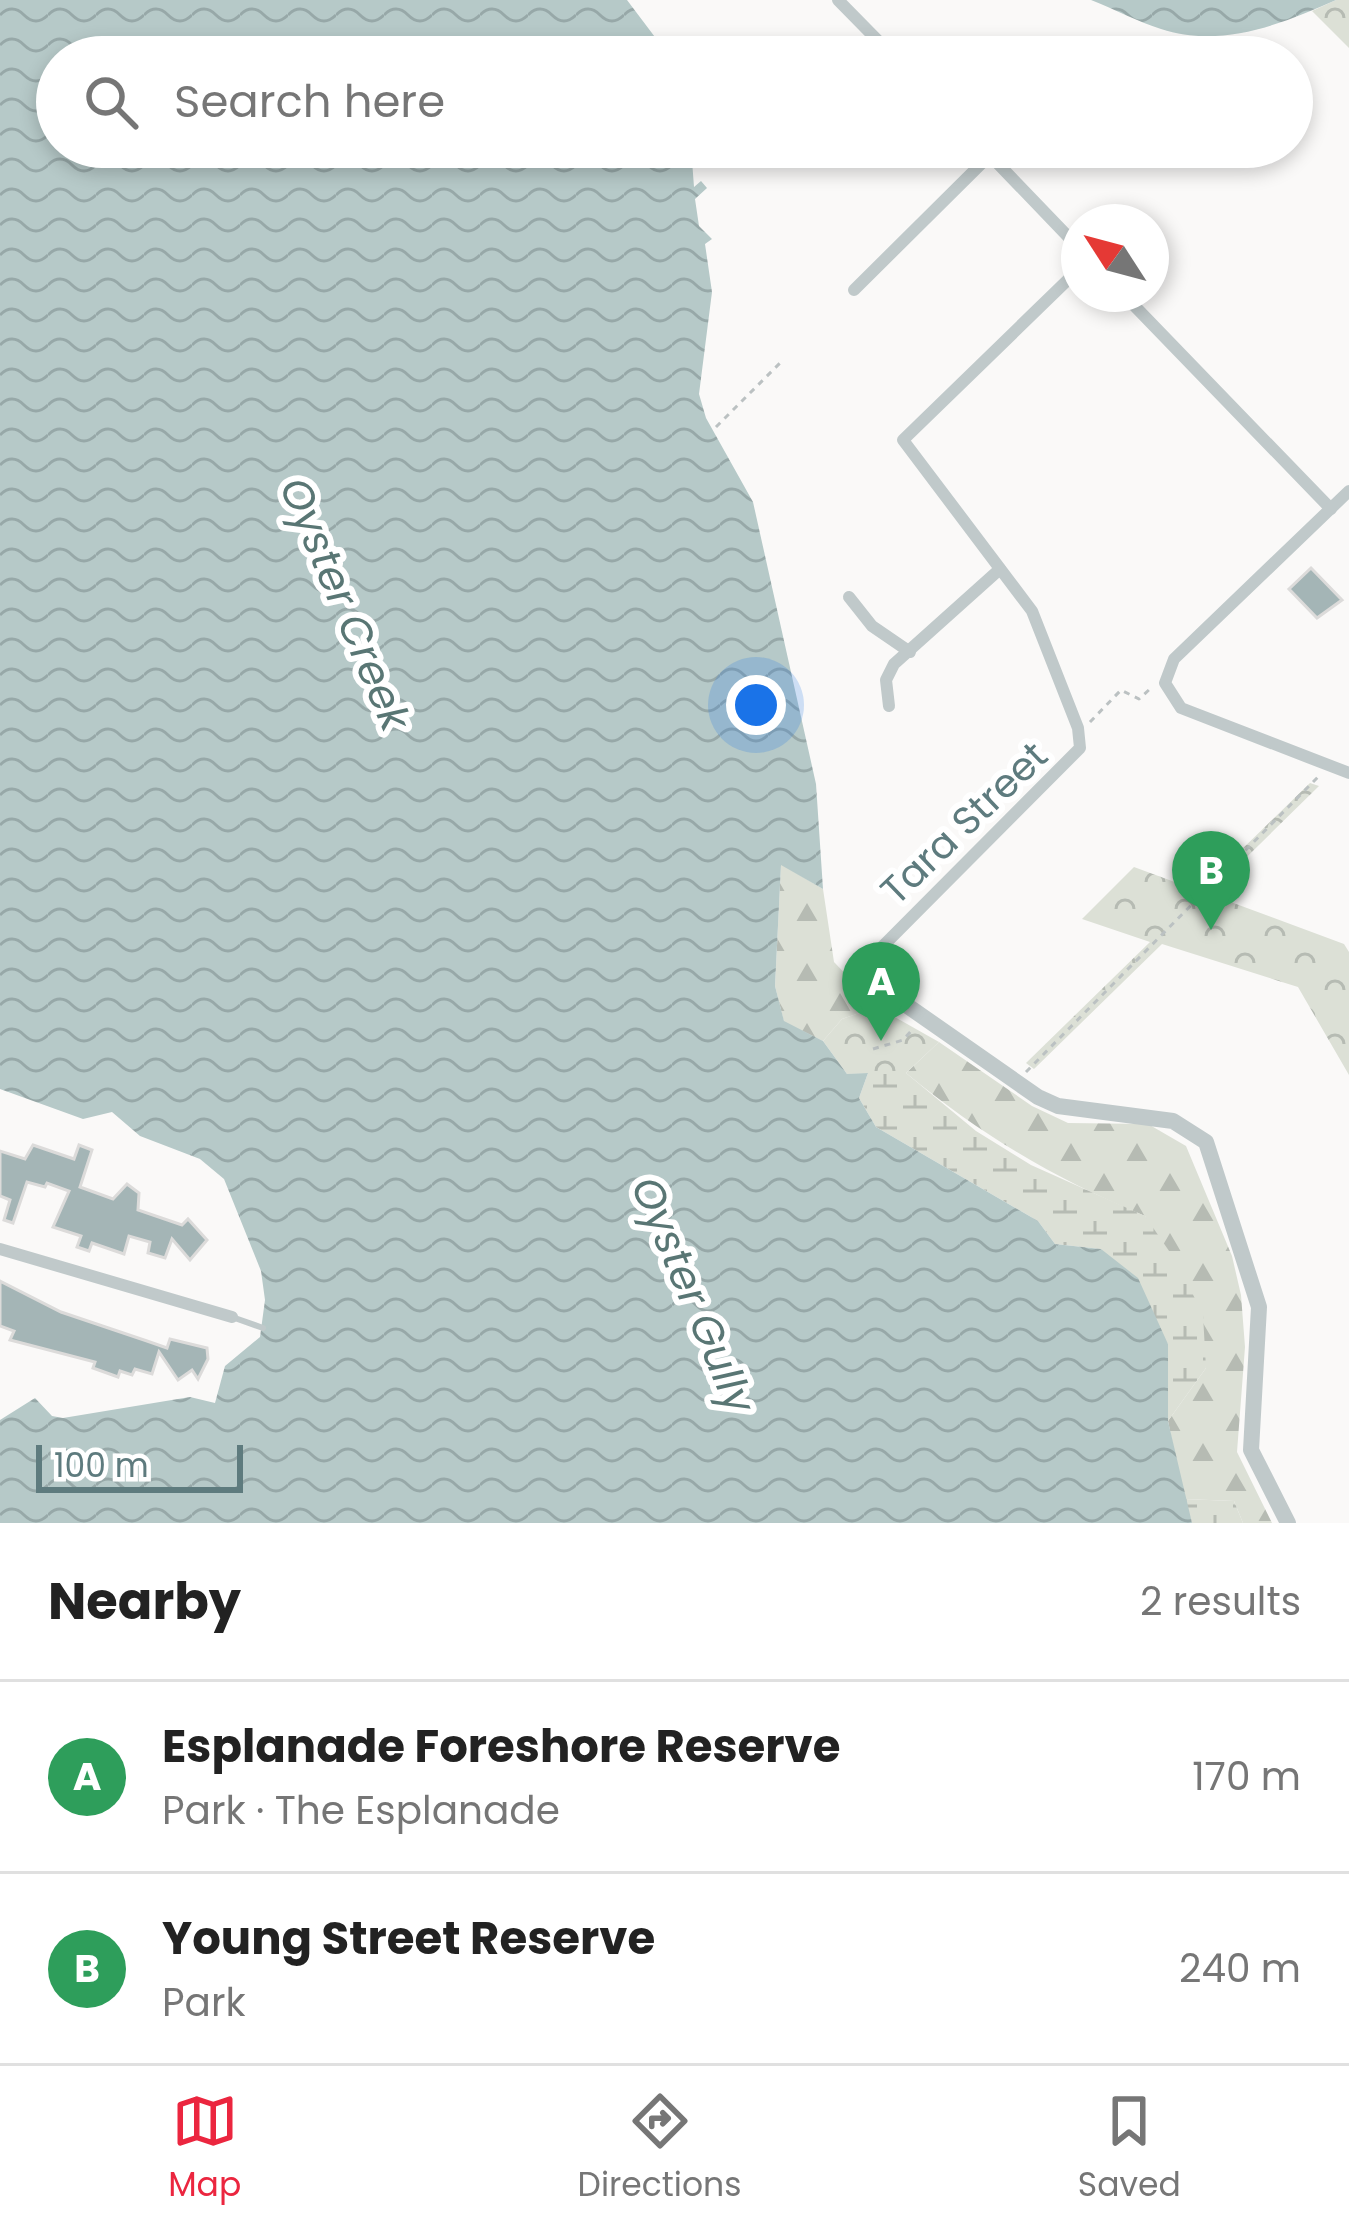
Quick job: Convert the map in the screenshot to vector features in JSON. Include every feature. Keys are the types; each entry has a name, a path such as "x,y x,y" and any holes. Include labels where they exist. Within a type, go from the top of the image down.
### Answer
{"street":[{"path":"838,0 873,36"},
{"path":"854,290 970,168"},
{"path":"1002,168 1061,229"},
{"path":"1061,286 903,440 1032,611 1078,728"},
{"path":"1140,312 1331,508"},
{"path":"1349,491 1182,651 1166,676 1168,696 1181,708 1349,773"},
{"path":"889,706 888,675 960,599 1000,569"},
{"path":"849,597 872,626 910,652"},
{"name":"Tara Street","path":"875,954 1074,758 1080,748 1078,728"},
{"path":"875,954 872,973 878,986 1038,1097 1058,1106 1174,1120 1206,1142 1259,1307 1251,1450 1288,1523"},
{"path":"0,1249 232,1317"}],"lane":[{"path":"232,1317 263,1328"}],"path":[{"path":"716,427 783,360"},
{"path":"1078,728 1093,721 1120,690 1138,699 1166,676"},
{"path":"1031,1067 1314,785 1323,764"},
{"path":"873,1049 903,1040"}],"green space":[{"path":"1336,0 1349,0 1349,48 1312,11"},
{"path":"1310,783 1319,786 1209,894 1344,944 1349,952 1349,1075 1298,987 1162,944 1034,1069 1026,1063 1150,942 1082,919 1134,867 1199,891"},
{"path":"781,864 823,889 834,962 877,1007 842,1019 823,1041 784,1022 775,986"},
{"path":"877,1007 939,1042 906,1073 847,1074 823,1041 842,1019"},
{"path":"939,1042 1032,1106 1068,1123 1148,1124 1186,1146 1232,1256 1241,1295 1245,1347 1237,1452 1272,1523 1243,1523 1234,1501 1184,1499 1168,1421 1206,1368 1145,1216 1020,1154 906,1073"},
{"path":"868,1073 906,1073 976,1131 1031,1165 1145,1216 1178,1264 1203,1315 1206,1368 1168,1421 1168,1344 1101,1249 1055,1244 1038,1221 876,1127 859,1098"},
{"path":"1184,1499 1234,1501 1243,1523 1192,1523"}],"water":[{"path":"0,0 627,0 654,36 36,36 36,168 693,168 694,187 701,181 707,188 695,199 699,226 712,239 705,244 712,292 699,394 706,418 753,502 816,784 823,889 781,865 775,986 784,1021 823,1041 847,1074 868,1073 859,1098 876,1127 1038,1221 1055,1244 1101,1249 1138,1278 1168,1344 1168,1421 1192,1523 0,1523 0,1420 35,1398 52,1416 63,1418 190,1397 215,1403 225,1366 260,1337 265,1300 261,1271 224,1179 200,1159 140,1136 112,1112 83,1119 0,1089"},
{"path":"1091,0 1336,0 1273,25 1206,36 1161,29"}],"building":[{"path":"1311,568 1342,600 1317,618 1289,589"},
{"path":"33,1145 74,1159 79,1145 92,1150 80,1187 113,1199 127,1184 139,1193 138,1210 182,1225 188,1219 207,1240 190,1260 172,1239 165,1258 148,1253 150,1242 129,1236 124,1254 92,1243 89,1251 77,1247 81,1236 53,1227 69,1191 47,1183 45,1187 27,1182 13,1223 4,1220 10,1200 0,1196 0,1151 25,1159"},
{"path":"0,1281 61,1312 167,1348 170,1339 207,1348 208,1359 198,1379 192,1370 178,1380 159,1352 152,1374 135,1369 132,1375 120,1371 118,1377 93,1368 95,1362 10,1340 14,1331 0,1326"}],"place":[{"name":"Young Street Reserve","path":"1211,930"},
{"name":"Esplanade Foreshore Reserve","path":"881,1041"}],"water label":[{"name":"Oyster Creek","path":"345,604"},
{"name":"Oyster Gully","path":"693,1295"}]}
